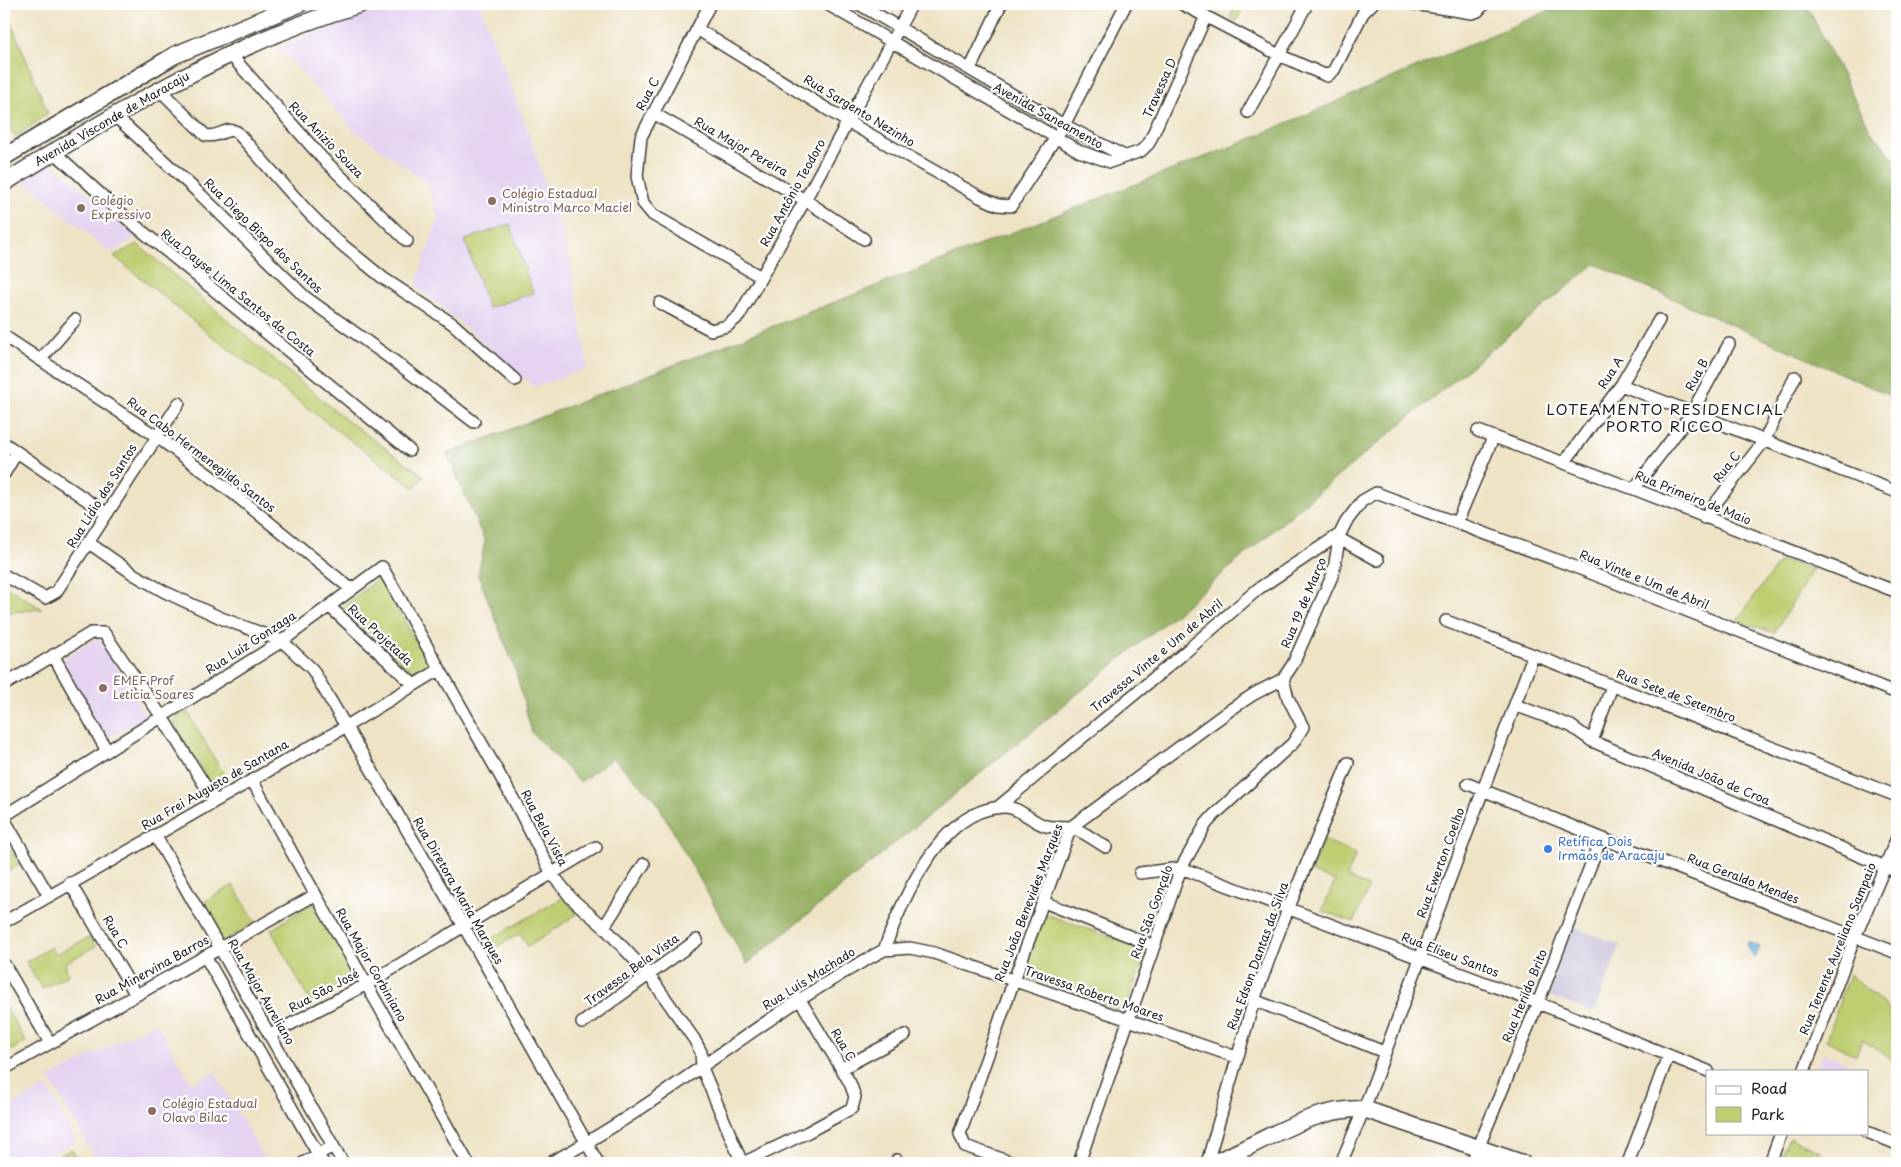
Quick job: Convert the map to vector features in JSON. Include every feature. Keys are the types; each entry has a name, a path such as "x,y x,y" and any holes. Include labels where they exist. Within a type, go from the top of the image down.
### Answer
{"main road":[{"name":"Avenida Visconde de Maracaju","path":"4,158 175,55 299,4"},
{"name":"Avenida Visconde de Maracaju","path":"4,183 159,89 229,53 361,4"},
{"path":"1213,1163 1325,1113 1345,1108 1364,1109 1475,1156 1522,1163"}],"street":[{"name":"Rua C","path":"710,4 641,137 637,176 643,203 648,211 663,222 761,277"},
{"name":"Avenida Saneamento","path":"827,4 1056,138 1105,162 1114,161 1124,156"},
{"name":"Avenida Saneamento","path":"859,4 1064,125 1124,156"},
{"name":"Rua Antônio Teodoro","path":"660,303 711,330 727,326 739,316 912,4"},
{"path":"970,69 1002,4"},
{"path":"1056,138 1126,4"},
{"path":"1182,4 1279,55 1327,76 1334,70 1363,13 1372,4"},
{"path":"1248,112 1307,4"},
{"path":"1414,4 1472,13 1478,11 1484,4"},
{"name":"Travessa D","path":"1124,156 1141,152 1152,140 1206,16"},
{"name":"Rua Sargento Nezinho","path":"697,30 848,122 980,197 998,205 1010,206 1056,138"},
{"name":"Rua Anizio Souza","path":"229,53 322,158 407,241"},
{"path":"159,89 205,135 213,137 228,130 237,132 307,212 335,239 383,278 454,324 515,380"},
{"name":"Rua Major Pereira","path":"653,113 805,200 864,239"},
{"name":"Rua Diego Bispo dos Santos","path":"114,115 202,196 305,297 401,366 474,422"},
{"name":"Rua Dayse Lima Santos da Costa","path":"54,152 131,222 409,450"},
{"path":"41,359 75,320"},
{"name":"Rua A","path":"1564,463 1621,385 1659,320"},
{"name":"Rua Cabo Hermenegildo Santos","path":"4,336 156,436 233,493 351,589"},
{"name":"Rua B","path":"1634,489 1692,414 1729,344"},
{"name":"Rua C","path":"1704,518 1764,441 1795,377"},
{"path":"1621,385 1897,492"},
{"name":"Rua Lídio dos Santos","path":"4,575 45,598 52,596 59,589 178,403"},
{"name":"Rua Primeiro de Maio","path":"1478,431 1634,489 1897,592"},
{"path":"1457,522 1493,438"},
{"path":"4,443 106,514"},
{"path":"4,474 17,452"},
{"name":"Rua Vinte e Um de Abril","path":"1340,536 1346,522 1362,501 1372,494 1380,493 1897,693"},
{"path":"1340,536 1378,560"},
{"name":"Rua 19 de Março","path":"1283,680 1293,664 1333,574 1340,536"},
{"name":"Travessa Vinte e Um de Abril","path":"997,808 1183,654 1258,589 1340,536"},
{"name":"Rua Diretora Maria Marques","path":"89,543 142,579 165,592 220,618 282,642 312,668 463,925 598,1163"},
{"name":"Rua Luiz Gonzaga","path":"4,818 107,751 282,642 382,566"},
{"name":"Rua Bela Vista","path":"382,566 516,804 552,874 572,899 604,927 649,975 694,1038 701,1052 702,1068 743,1163"},
{"name":"Rua Projetada","path":"329,606 412,684"},
{"name":"Rua Sete de Setembro","path":"1446,621 1897,796"},
{"path":"4,685 92,633 104,633 162,717 214,800"},
{"path":"53,655 107,751"},
{"name":"Rua Ewerton Coelho","path":"1341,1163 1364,1109 1533,656"},
{"name":"Rua Frei Augusto de Santana","path":"4,922 214,800 345,727 412,684 439,670"},
{"name":"Rua João Benevides Marques","path":"1013,1163 965,1146 960,1137 961,1129 1071,827 1230,710 1254,694 1283,680"},
{"name":"Rua São Gonçalo","path":"1079,1163 1181,868 1206,824 1214,814 1294,743 1303,727 1288,698 1283,680"},
{"path":"1592,742 1612,686"},
{"name":"Avenida João de Croa","path":"1515,705 1572,726 1592,742 1897,872"},
{"name":"Rua Edson Dantas da Silva","path":"1207,1163 1236,1057 1254,1000 1348,763"},
{"name":"Rua Major Corbiniano","path":"252,780 315,895 468,1163"},
{"name":"Rua Geraldo Mendes","path":"1468,784 1897,953"},
{"path":"884,950 902,901 936,848 950,832 963,822 997,808 1010,807 1046,826 1071,827 1106,847"},
{"path":"4,818 49,896"},
{"name":"Rua Major Aureliano","path":"155,835 343,1163"},
{"name":"Rua Herildo Brito","path":"1475,1156 1538,1003 1601,838"},
{"name":"Rua Tenente Aureliano Sampaio","path":"1804,1070 1897,838"},
{"name":"Rua São José","path":"270,1035 367,984 596,847"},
{"path":"604,927 644,864"},
{"path":"1140,873 1181,868"},
{"name":"Rua Eliseu Santos","path":"1181,868 1538,1003 1706,1070"},
{"name":"Rua C","path":"70,883 136,995"},
{"name":"Rua Minervina Barros","path":"4,1069 315,895"},
{"path":"1044,902 1154,946"},
{"name":"Travessa Bela Vista","path":"582,1023 697,940"},
{"name":"Travessa Roberto Moares","path":"884,950 897,948 921,950 1014,980 1127,1021 1236,1057"},
{"name":"Rua Luís Machado","path":"550,1163 586,1144 702,1068 799,998 836,975 884,950"},
{"path":"205,956 321,1159"},
{"path":"4,964 50,1043"},
{"name":"Rua C","path":"743,1163 852,1108 855,1098 853,1088 799,998"},
{"path":"1254,1000 1384,1052"},
{"path":"841,1069 905,1035"},
{"path":"1628,1163 1668,1056"},
{"path":"1868,1132 1897,1144"},
{"path":"1770,1163 1781,1134"},
{"path":"303,1163 321,1159 333,1146"}],"shaded area":[{"name":"Colégio Estadual Ministro Marco Maciel","path":"390,4 479,4 528,131 570,261 588,368 534,387 416,285 438,219 427,183 354,130 279,47"},
{"name":"Colégio Expressivo","path":"50,162 138,236 111,253 23,180"},
{"name":"EMEF Prof Leticia Soares","path":"99,637 146,717 106,739 61,660"},
{"path":"1573,927 1620,945 1594,1013 1547,995"},
{"name":"Colégio Estadual Olavo Bilac","path":"156,1022 192,1084 215,1072 267,1163 98,1163 49,1078"},
{"path":"1824,1053 1860,1069 1860,1070 1816,1070"},
{"path":"47,1087 76,1141 32,1163 4,1163 4,1109"}],"green space":[{"path":"1236,4 1243,4 1237,22 1230,18"},
{"path":"1564,4 1806,4 1871,131 1897,162 1897,385 1891,396 1595,264 1315,495 1173,616 747,964 655,799 613,758 580,782 532,733 515,669 478,575 485,541 447,454 1238,144"},
{"path":"4,5 48,113 16,137 4,119"},
{"path":"510,224 533,293 488,308 465,240"},
{"path":"137,244 345,419 424,476 414,488 213,337 114,256"},
{"path":"1781,560 1813,569 1774,633 1737,620"},
{"path":"379,578 430,665 416,675 342,608"},
{"path":"4,585 42,609 4,613"},
{"path":"187,711 228,782 214,791 172,720"},
{"path":"4,839 19,865 4,874"},
{"path":"1324,840 1356,854 1347,877 1369,887 1354,922 1322,911 1335,881 1310,872"},
{"path":"233,885 256,923 223,941 200,904"},
{"path":"564,897 577,914 528,947 520,934 485,953 480,945"},
{"path":"312,903 356,976 311,1003 271,930"},
{"path":"1045,914 1147,950 1124,1012 1022,976"},
{"path":"90,937 96,946 65,963 68,975 42,989 26,962 51,947 56,954"},
{"path":"1849,974 1889,1009 1889,1016 1897,1020 1897,1045 1894,1061 1862,1040 1856,1056 1826,1040"},
{"path":"4,1004 26,1042 4,1054"},
{"path":"1789,1138 1821,1151 1816,1163 1806,1163 1782,1153"},
{"path":"72,1149 79,1163 45,1163"}],"water":[{"path":"1748,942 1760,947 1755,957 1747,949"}],"place":[{"name":"Colégio Estadual Ministro Marco Maciel","path":"492,201"},
{"name":"Colégio Expressivo","path":"81,208"},
{"name":"EMEF Prof Leticia Soares","path":"103,688"},
{"name":"Retífica Dois Irmãos de Aracaju","path":"1548,849"},
{"name":"Colégio Estadual Olavo Bilac","path":"152,1111"}],"district":[{"name":"LOTEAMENTO RESIDENCIAL PORTO RICCO","path":"1665,418"}]}
